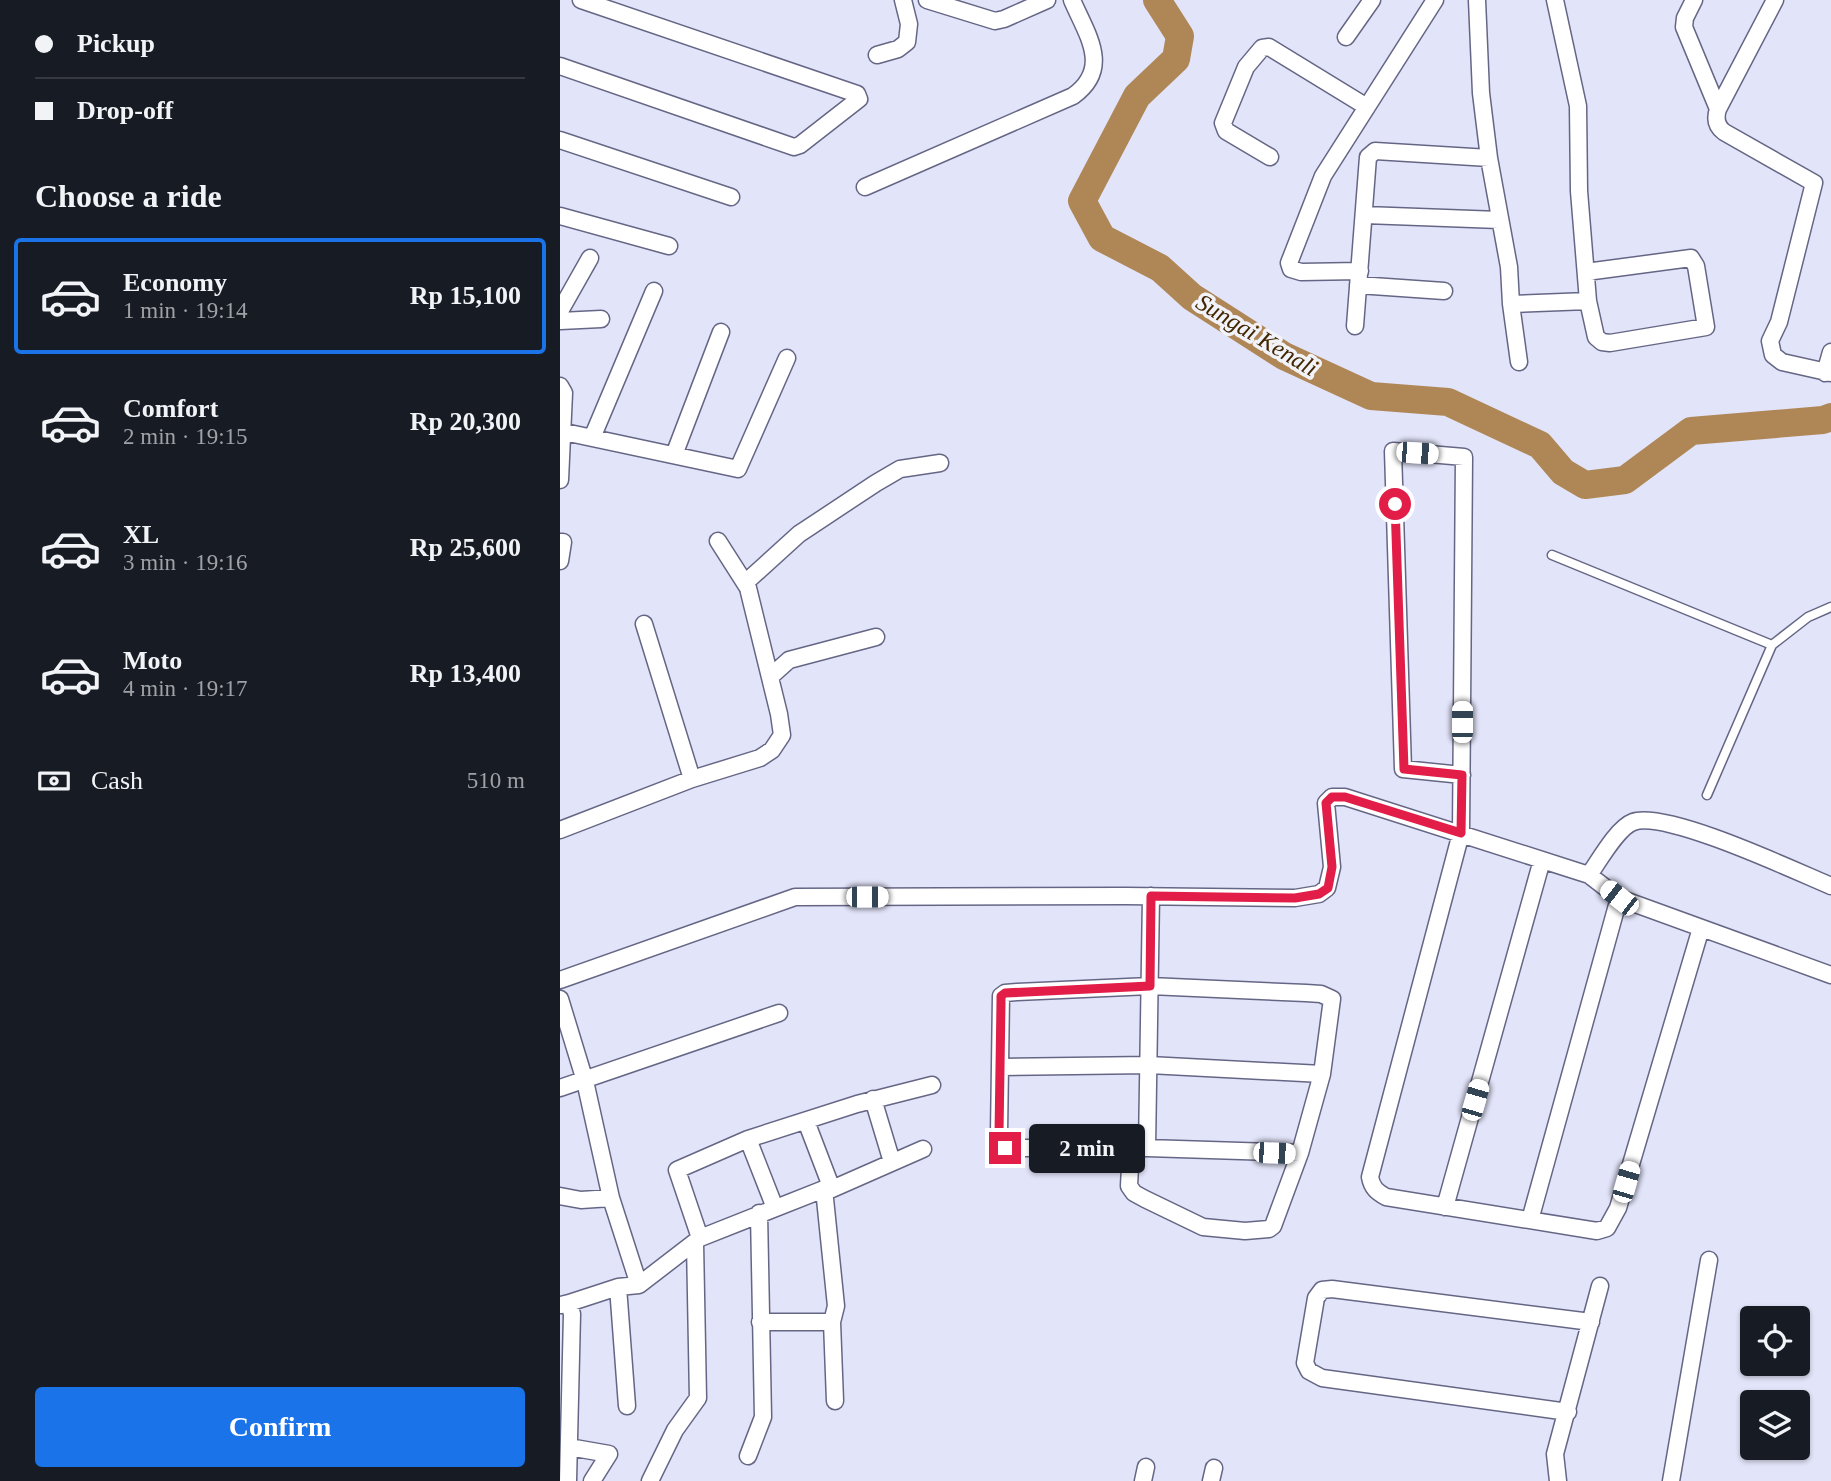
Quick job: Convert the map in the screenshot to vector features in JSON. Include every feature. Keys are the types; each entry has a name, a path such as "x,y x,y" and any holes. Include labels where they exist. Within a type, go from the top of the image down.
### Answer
{"street":[{"path":"560,66 794,147 859,99 857,94 581,0"},
{"path":"877,55 898,49 907,41 909,24 903,0"},
{"path":"927,0 995,20 1004,19 1047,0"},
{"path":"865,187 1073,96 1083,89 1091,78 1095,65 1094,53 1072,0"},
{"path":"1346,37 1372,0"},
{"path":"1435,0 1323,176 1289,263 1291,269 1301,272 1444,291"},
{"path":"1477,0 1481,93 1489,158 1509,267 1519,362"},
{"path":"1555,0 1578,106 1579,191 1588,301 1596,337 1602,342 1706,327 1696,266 1691,258 1586,272"},
{"path":"1694,0 1685,18 1684,27 1717,109"},
{"path":"1775,0 1717,109 1716,117 1718,126 1724,132 1814,183 1779,322 1770,341 1773,355 1782,362 1828,373 1831,352"},
{"path":"1270,157 1226,131 1223,123 1246,67 1262,48 1269,47 1367,107"},
{"path":"560,140 731,197"},
{"path":"1355,326 1368,157 1375,151 1489,158"},
{"path":"1365,215 1499,220"},
{"path":"560,216 670,246"},
{"path":"560,311 590,257"},
{"path":"592,438 654,291"},
{"path":"1511,304 1588,301"},
{"path":"560,321 601,319"},
{"path":"674,455 721,332"},
{"path":"561,431 738,469 787,358"},
{"path":"560,386 564,393 560,480"},
{"path":"1462,775 1404,769 1393,451 1464,457 1462,775 1461,833 1370,1177 1376,1192 1386,1197 1597,1231 1607,1228 1618,1208 1700,928"},
{"path":"745,583 799,534 876,483 900,469 940,463"},
{"path":"560,830 692,779 760,758 772,750 782,735 748,588 718,541"},
{"path":"560,542 563,542 560,561"},
{"path":"644,624 692,779"},
{"path":"770,677 789,660 876,637"},
{"path":"560,980 795,897 1295,898 1319,894 1328,888 1332,867 1326,803 1332,797 1345,797 1589,875 1619,898 1831,975"},
{"path":"1589,875 1614,838 1632,822 1656,820 1731,844 1831,886"},
{"path":"1445,1207 1542,860"},
{"path":"1151,896 1150,986 1149,1065 1139,1148 1129,1186 1134,1193 1203,1227 1245,1231 1269,1229 1273,1226 1300,1153 1322,1074 1333,1003 1330,996 1150,986 1005,993 1001,996 999,1134 1005,1148 1139,1148 1300,1153"},
{"path":"1531,1220 1619,898"},
{"path":"560,999 584,1081 611,1198 639,1285"},
{"path":"560,1088 779,1013"},
{"path":"1000,1067 1149,1065 1322,1074"},
{"path":"650,1481 674,1430 698,1398 697,1240 677,1170 748,1139 873,1100 932,1085"},
{"path":"873,1100 892,1162"},
{"path":"806,1121 828,1189 836,1306 832,1322 835,1401"},
{"path":"748,1139 775,1208"},
{"path":"568,1481 572,1314 564,1304 618,1287 639,1285 697,1240 923,1149"},
{"path":"560,1196 581,1200 611,1198"},
{"path":"748,1456 763,1417 759,1213"},
{"path":"1671,1481 1709,1260"},
{"path":"1558,1481 1555,1454 1600,1286"},
{"path":"618,1287 627,1406"},
{"path":"1568,1412 1322,1378 1309,1371 1305,1363 1316,1298 1322,1290 1332,1289 1591,1322"},
{"path":"761,1322 832,1322"},
{"path":"569,1447 617,1455 592,1481"}],"lane":[{"path":"1552,555 1772,645"},
{"path":"1707,795 1772,645 1808,617 1831,607"}],"waterway":[{"name":"Sungai Kenali","path":"1157,0 1180,36 1176,59 1137,96 1082,201 1102,238 1160,268 1192,297 1284,356 1371,396 1448,402 1540,445 1563,472 1585,485 1625,480 1691,431 1823,420 1831,417"}],"route":[{"path":"1005,1148 1000,1142 999,1134 1001,996 1005,993 1150,986 1151,896 1295,898 1319,894 1328,888 1332,867 1326,803 1332,797 1345,797 1461,833 1462,775 1404,769 1395,504"}]}
